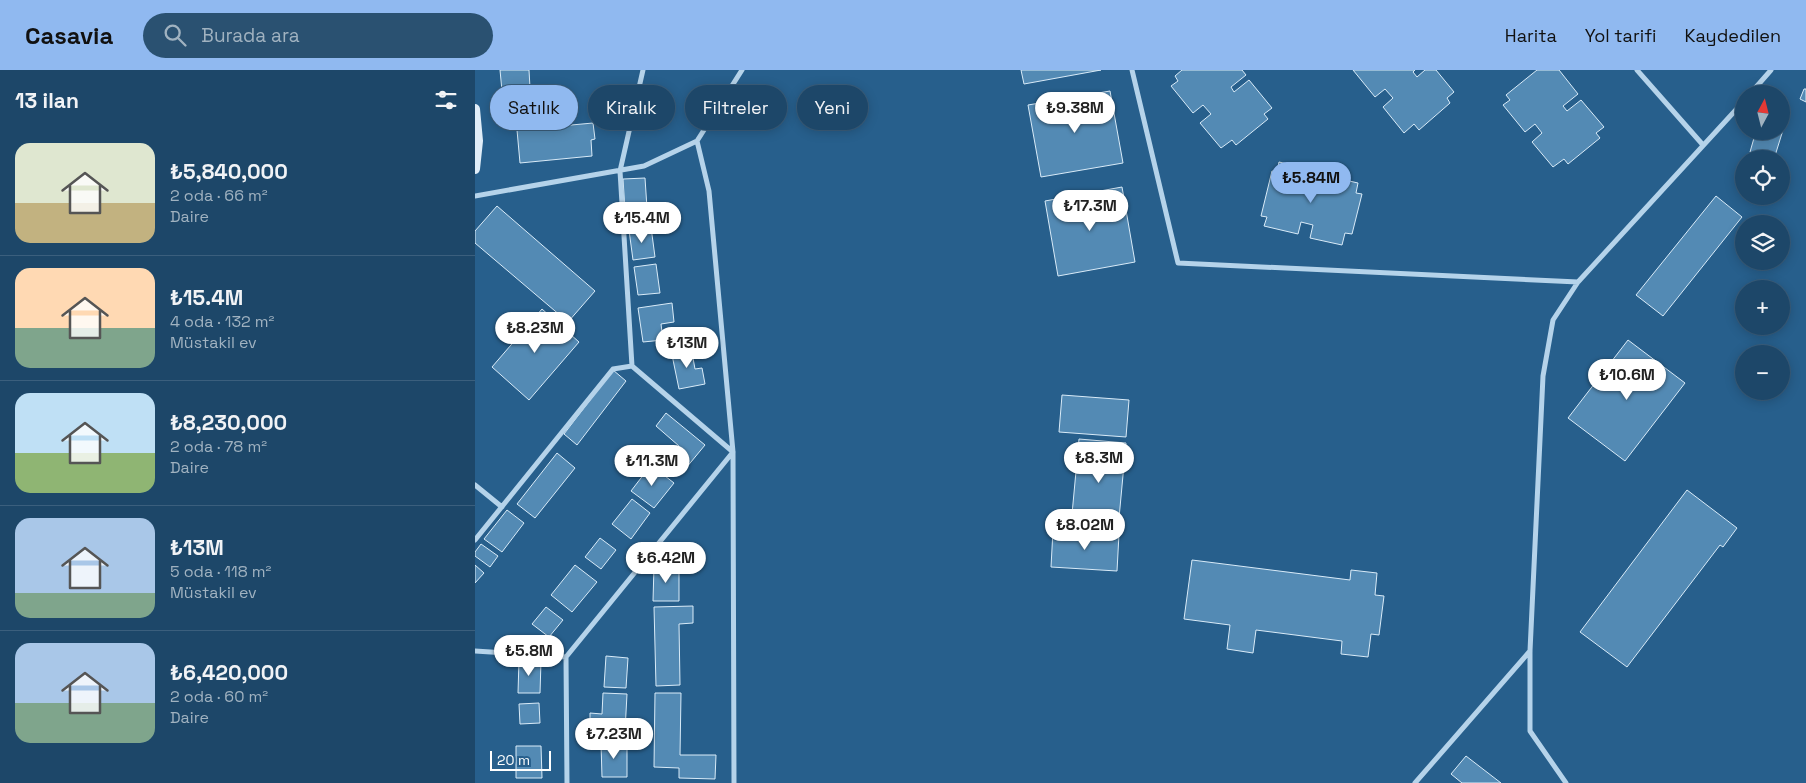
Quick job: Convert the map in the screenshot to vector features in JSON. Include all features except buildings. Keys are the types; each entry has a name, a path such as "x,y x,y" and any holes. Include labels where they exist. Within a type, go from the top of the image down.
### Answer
{"street":[{"path":"643,70 620,170 632,366 733,452"},
{"path":"475,196 644,166 697,141 741,70"},
{"path":"1133,70 1178,263 1578,282"},
{"path":"1637,70 1703,146"},
{"path":"1758,85 1771,70"},
{"path":"475,109 478,141 475,168"},
{"path":"1566,783 1530,731 1530,651 1543,376 1553,320 1578,282 1735,111"},
{"path":"697,141 709,191 733,452 735,783"},
{"path":"475,540 613,369 632,366"},
{"path":"567,783 566,657 733,452"},
{"path":"475,485 502,506"},
{"path":"475,651 566,657"},
{"path":"1415,783 1530,651"}]}
